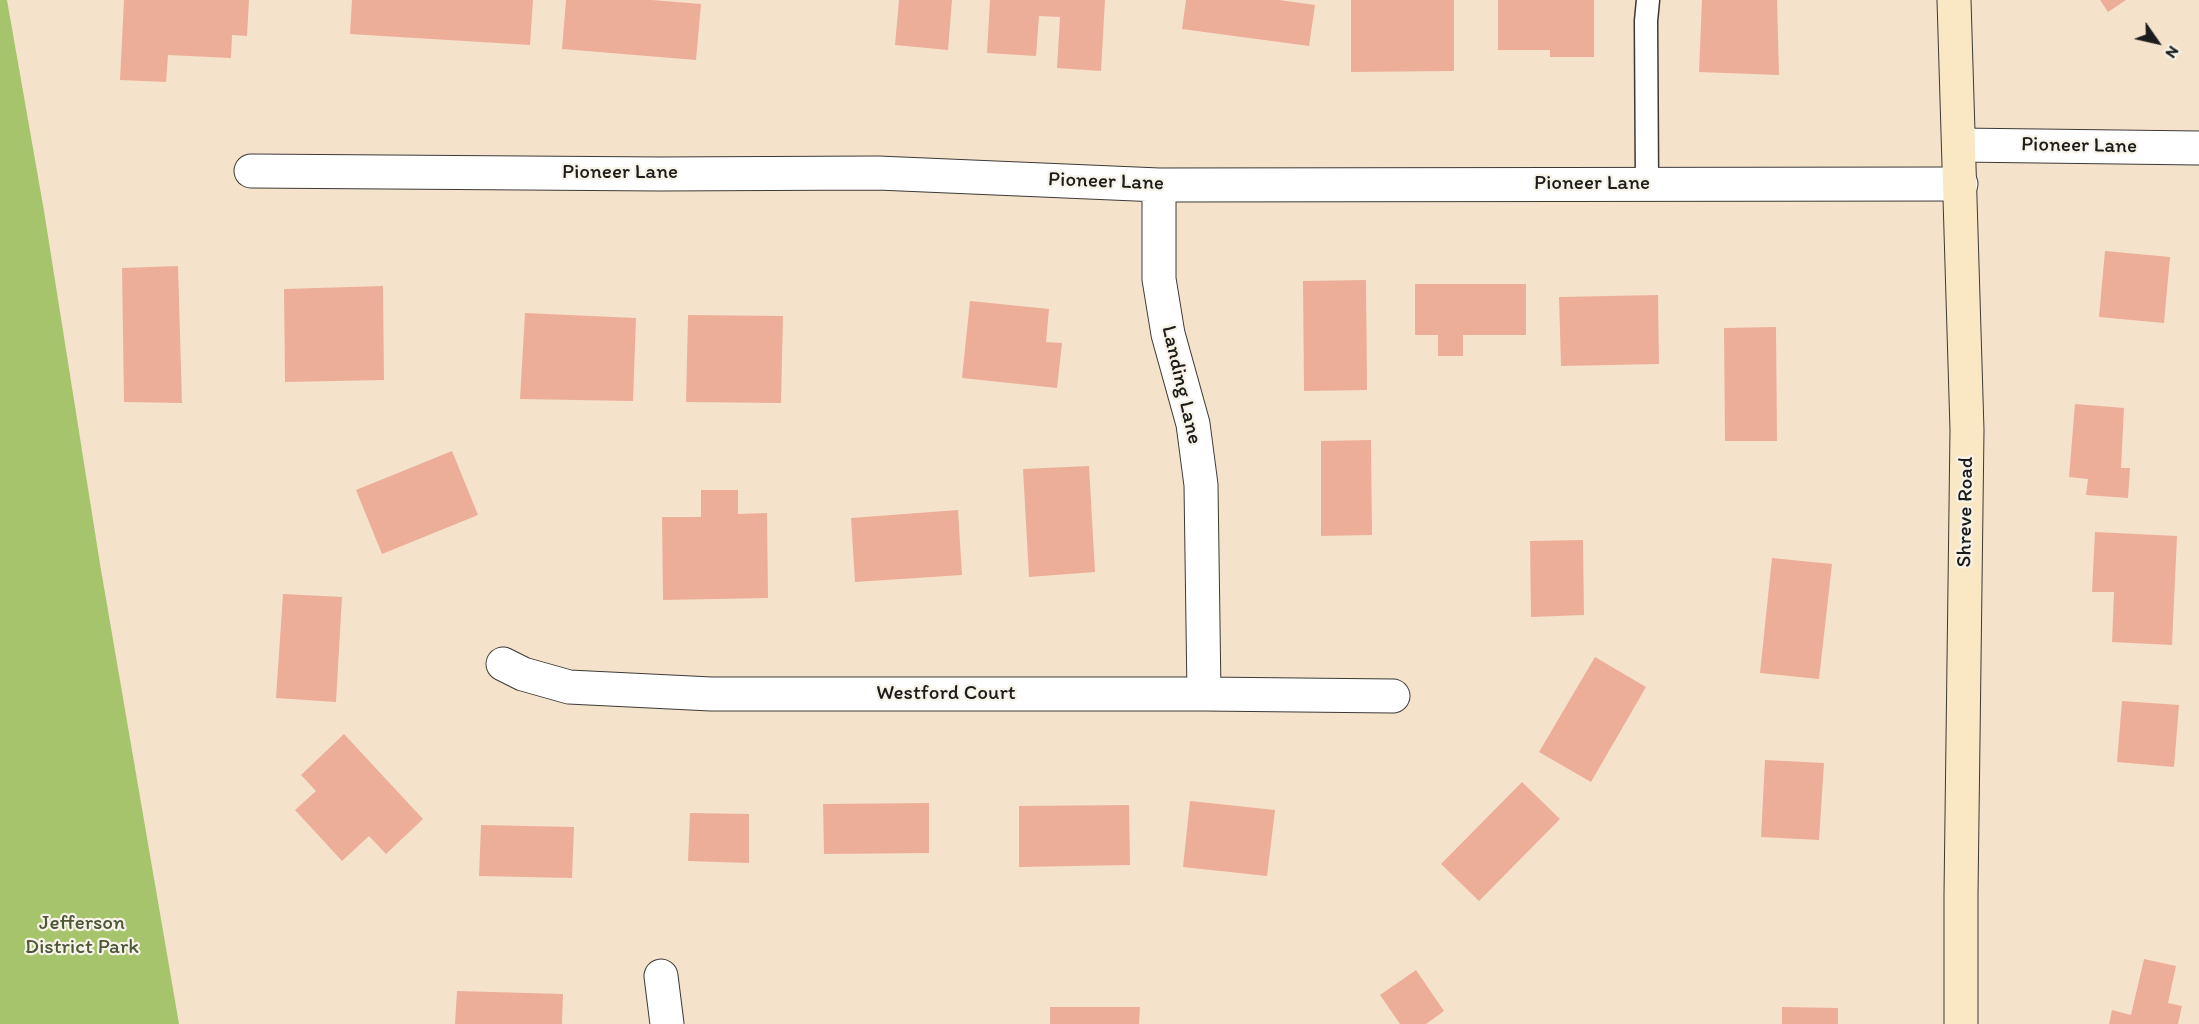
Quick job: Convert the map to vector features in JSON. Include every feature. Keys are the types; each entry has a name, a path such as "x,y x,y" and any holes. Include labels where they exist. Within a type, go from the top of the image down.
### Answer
{"main road":[{"name":"Shreve Road","path":"1954,0 1967,430 1961,1024"}],"street":[{"name":"Pioneer Lane","path":"1959,145 2199,148"},
{"name":"Pioneer Lane","path":"251,171 878,173 1159,185 1960,184"},
{"name":"Landing Lane","path":"1159,185 1159,279 1168,334 1193,424 1201,485 1204,694"},
{"name":"Westford Court","path":"503,664 523,674 569,687 711,694 1393,696"},
{"path":"661,976 667,1024"}],"lane":[{"path":"1647,184 1646,21 1648,0"}],"green space":[{"name":"Jefferson District Park","path":"0,0 7,0 44,211 100,564 179,1024 0,1024"}],"building":[{"path":"124,0 249,0 247,36 232,35 231,58 168,55 166,82 120,80"},
{"path":"352,0 533,0 530,45 350,34"},
{"path":"566,0 652,0 701,4 696,60 562,49"},
{"path":"899,0 952,0 948,50 895,45"},
{"path":"990,0 1105,0 1101,71 1057,68 1060,17 1039,16 1036,56 987,53"},
{"path":"1186,0 1279,0 1315,5 1309,46 1182,29"},
{"path":"1351,0 1454,0 1454,71 1351,72"},
{"path":"1498,0 1594,0 1594,57 1550,57 1550,50 1498,50"},
{"path":"1702,0 1777,0 1779,75 1699,72"},
{"path":"2100,0 2126,0 2108,12"},
{"path":"2105,251 2170,257 2164,323 2099,317"},
{"path":"178,266 182,403 124,402 122,268"},
{"path":"1366,280 1367,390 1304,391 1303,281"},
{"path":"1415,284 1526,284 1526,335 1463,335 1463,356 1438,356 1438,335 1415,335"},
{"path":"383,286 384,380 285,382 284,289"},
{"path":"1658,295 1659,364 1561,366 1559,297"},
{"path":"970,301 1049,309 1046,342 1062,343 1057,388 962,378"},
{"path":"525,313 636,318 633,401 520,399"},
{"path":"688,315 783,316 781,403 686,402"},
{"path":"1776,327 1777,441 1725,441 1724,328"},
{"path":"2075,404 2124,408 2121,468 2130,468 2128,498 2086,495 2088,479 2069,477"},
{"path":"1371,440 1372,535 1321,536 1321,441"},
{"path":"452,451 478,515 382,554 356,490"},
{"path":"1089,466 1095,572 1029,577 1023,469"},
{"path":"701,490 738,490 738,514 767,513 768,598 663,600 662,517 701,517"},
{"path":"958,510 962,575 855,582 851,518"},
{"path":"2095,532 2177,536 2172,645 2112,642 2114,592 2092,592"},
{"path":"1583,540 1584,615 1531,617 1530,541"},
{"path":"1772,558 1832,564 1819,679 1760,673"},
{"path":"283,594 342,597 336,702 276,698"},
{"path":"1595,657 1646,687 1591,782 1539,752"},
{"path":"2122,701 2179,705 2174,767 2117,762"},
{"path":"344,734 423,819 386,854 369,836 342,861 295,810 316,791 301,775"},
{"path":"1765,760 1824,763 1819,840 1761,837"},
{"path":"1522,782 1560,819 1479,901 1441,864"},
{"path":"1190,801 1275,810 1267,876 1183,867"},
{"path":"929,803 929,853 824,854 823,804"},
{"path":"1129,805 1130,865 1019,867 1019,806"},
{"path":"690,813 749,814 749,863 688,861"},
{"path":"481,825 574,827 572,878 479,876"},
{"path":"2144,959 2176,966 2168,1003 2182,1006 2178,1024 2109,1024 2112,1010 2131,1015"},
{"path":"1416,970 1444,1011 1426,1024 1400,1024 1380,995"},
{"path":"457,991 563,994 562,1024 455,1024"},
{"path":"1050,1007 1140,1007 1139,1024 1050,1024"},
{"path":"1782,1007 1838,1008 1838,1024 1782,1024"}]}
